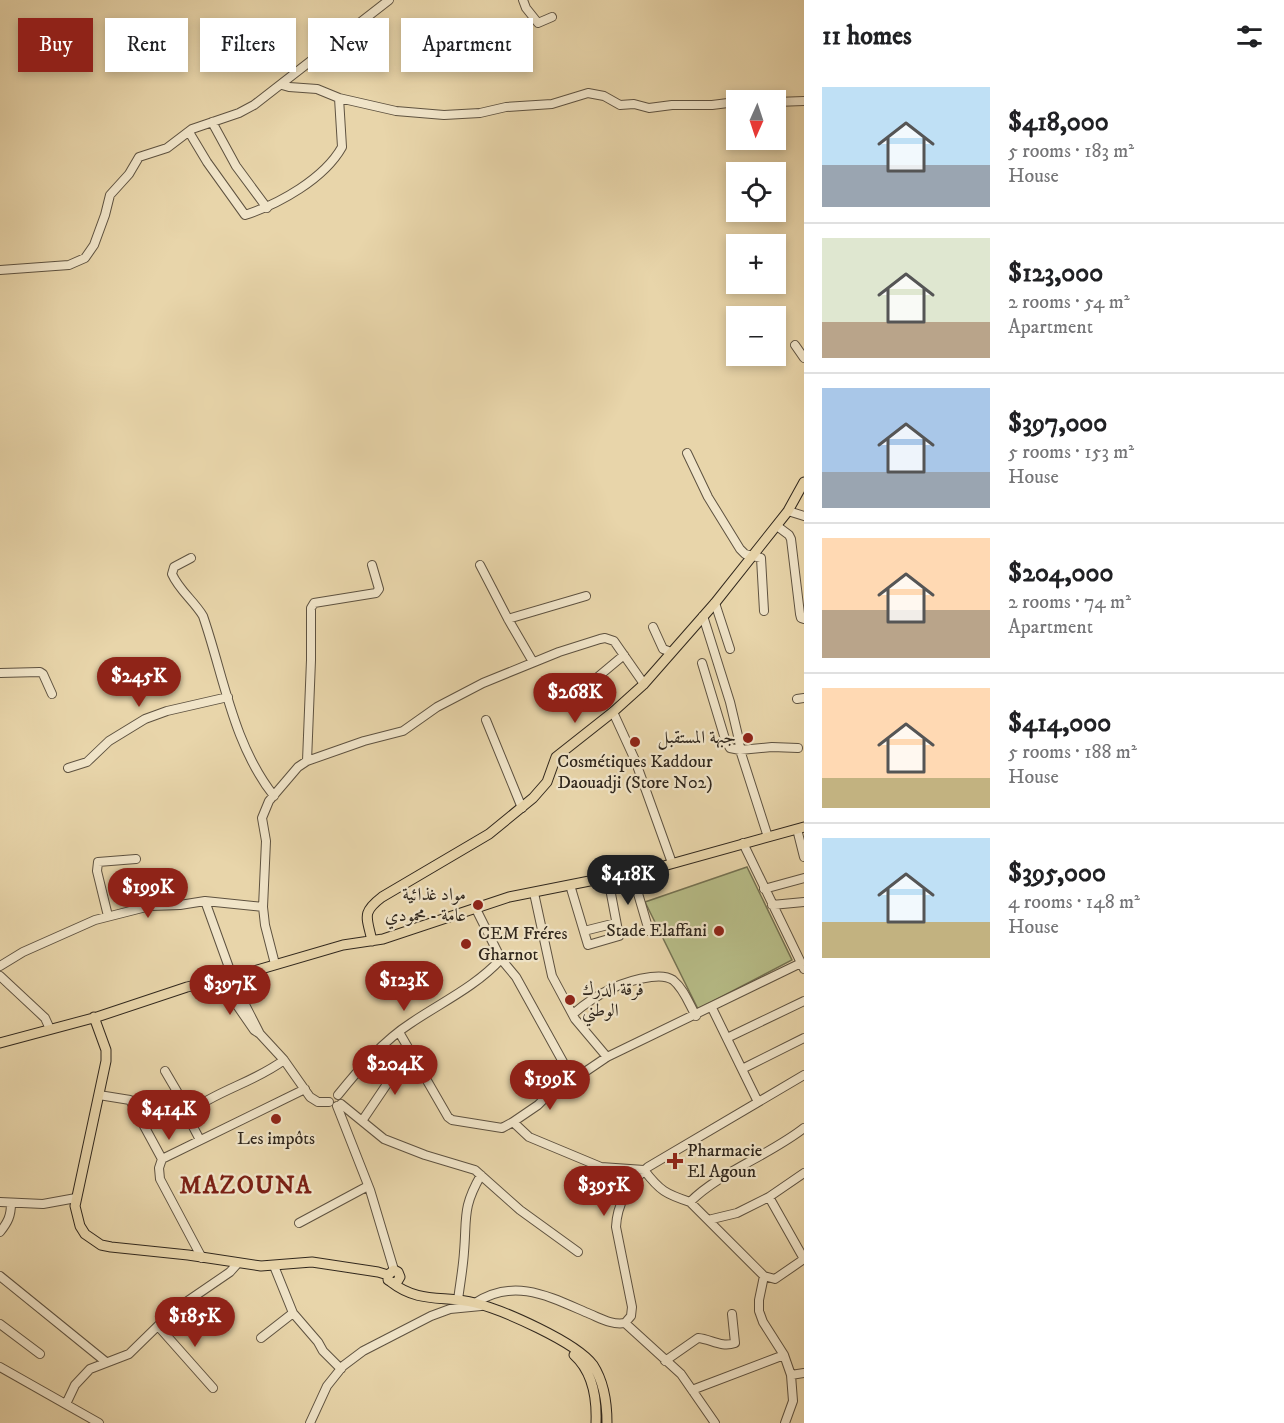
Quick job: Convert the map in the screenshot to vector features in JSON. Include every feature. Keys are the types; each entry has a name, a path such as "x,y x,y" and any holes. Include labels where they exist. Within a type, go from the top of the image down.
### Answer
{"main road":[{"path":"372,941 367,918 370,906 489,834 522,808 547,782 556,757 644,684 704,616 777,526 804,482"},
{"path":"0,1043 94,1017 187,987 228,978 343,945 403,934 509,897 632,873 800,828"},
{"path":"94,1017 105,1050 106,1061 76,1198 76,1215 80,1226 91,1240 101,1245 238,1263 274,1266 312,1262 378,1272 393,1276 414,1295 428,1299 458,1300 479,1304 512,1316 588,1359 594,1367 604,1394 607,1423"},
{"path":"556,1339 581,1361 590,1376 595,1396 596,1423"}],"street":[{"path":"0,270 69,265 85,258 94,245 110,195 129,174 135,161 145,154 167,148 189,132 239,113 282,85 389,0"},
{"path":"523,0 526,8 538,23 552,17"},
{"path":"282,85 317,89 339,98 396,111 444,115 552,104 588,93 603,96 620,105 649,108 726,103"},
{"path":"189,132 207,162 245,215 267,208 323,170 339,153 342,147 339,98"},
{"path":"786,102 804,101"},
{"path":"212,122 236,166 267,208"},
{"path":"795,345 804,358"},
{"path":"687,453 708,497 740,549 745,554 759,557 762,562 764,611"},
{"path":"788,511 804,516"},
{"path":"777,526 791,539 800,614 804,619"},
{"path":"191,558 174,567 172,574 177,586 194,601 203,615 245,749 261,779 274,796"},
{"path":"307,760 312,605 376,593 379,589 372,565"},
{"path":"480,565 532,662"},
{"path":"508,619 586,596"},
{"path":"715,603 730,649"},
{"path":"704,616 730,702 740,750 768,837"},
{"path":"653,627 663,649 671,652"},
{"path":"275,964 263,907 266,841 262,818 269,801 286,780 307,760 403,731 463,692 532,662 605,638 614,641 644,684"},
{"path":"581,691 624,655"},
{"path":"702,663 730,748 740,750 772,747 798,748"},
{"path":"0,673 40,672 52,694"},
{"path":"68,768 87,762 109,741 145,720 167,711 228,697"},
{"path":"613,712 635,760 672,863"},
{"path":"486,720 522,808"},
{"path":"800,828 804,857"},
{"path":"399,1032 448,1117 452,1120 502,1128 538,1105 554,1089 573,1080 607,1057 803,966 743,843"},
{"path":"108,916 97,870 98,862 136,859"},
{"path":"632,873 649,931"},
{"path":"570,885 588,945 619,936 608,878"},
{"path":"764,889 804,878"},
{"path":"534,893 552,976 573,1014 607,1057"},
{"path":"0,966 33,948 95,920 150,906 172,906 205,901 263,907"},
{"path":"205,901 220,937 228,978 260,1034 284,1060 310,1097 318,1102 329,1102 333,1106 339,1105 384,1139 425,1155 475,1170 520,1210 578,1252"},
{"path":"772,905 803,903"},
{"path":"476,909 501,958 516,976 573,1080"},
{"path":"584,931 616,923"},
{"path":"329,1102 333,1095 338,1095 376,1053 399,1032 487,974 501,958"},
{"path":"0,976 45,1018 50,1029"},
{"path":"573,1014 590,999 609,988 634,979 659,976 671,978 680,987 696,1016"},
{"path":"727,1038 804,1001"},
{"path":"712,1008 758,1102"},
{"path":"742,1069 804,1038"},
{"path":"189,1112 216,1096 267,1073 284,1060"},
{"path":"362,1121 387,1084 416,1060"},
{"path":"165,1071 189,1112 189,1119 200,1140"},
{"path":"625,1323 631,1316 632,1307 616,1227 617,1214 624,1195 636,1177 644,1170 804,1076"},
{"path":"202,1258 160,1179 159,1167 162,1159 305,1089"},
{"path":"99,1095 130,1100 162,1159"},
{"path":"338,1095 342,1100 339,1105 368,1186 393,1276"},
{"path":"143,1124 182,1100"},
{"path":"513,1122 529,1137 601,1167 644,1170 657,1187 690,1202 764,1276 775,1279 804,1259 769,1197"},
{"path":"690,1202 707,1188 786,1142 804,1128"},
{"path":"708,1220 737,1213 769,1197 804,1173"},
{"path":"458,1300 464,1249 465,1214 472,1191 481,1174"},
{"path":"299,1222 368,1186"},
{"path":"0,1202 43,1204 76,1198"},
{"path":"0,1232 8,1222 11,1203"},
{"path":"66,1404 75,1385 90,1369 129,1354 184,1302 230,1272 238,1263"},
{"path":"274,1266 293,1312 323,1351 341,1369"},
{"path":"0,1276 106,1362"},
{"path":"764,1276 759,1311 791,1375 793,1401 785,1423"},
{"path":"310,1423 327,1386 341,1369 363,1351 431,1316 450,1309 479,1304 488,1295 507,1290 529,1291 610,1322 625,1323 681,1374 715,1423"},
{"path":"261,1338 293,1312"},
{"path":"665,1361 698,1338 717,1344 735,1343 732,1314"},
{"path":"0,1324 40,1354"},
{"path":"158,1326 213,1388"},
{"path":"692,1390 783,1355"},
{"path":"0,1367 99,1423"},
{"path":"791,1375 804,1373"}],"green space":[{"name":"Stade Elaffani","path":"747,867 792,960 698,1009 645,902"}],"place":[{"name":"جبهة المستقبل","path":"748,738"},
{"name":"Cosmétiques Kaddour Daouadji (Store N02)","path":"635,742"},
{"name":"مواد غذائية عامة - محمودي","path":"478,905"},
{"name":"Stade Elaffani","path":"719,931"},
{"name":"CEM Fréres Gharnot","path":"466,944"},
{"name":"فرقة الدرك الوطني","path":"570,1000"},
{"name":"Les impôts","path":"276,1119"},
{"name":"Pharmacie El Agoun","path":"675,1161"}],"district":[{"name":"MAZOUNA","path":"246,1186"}]}
